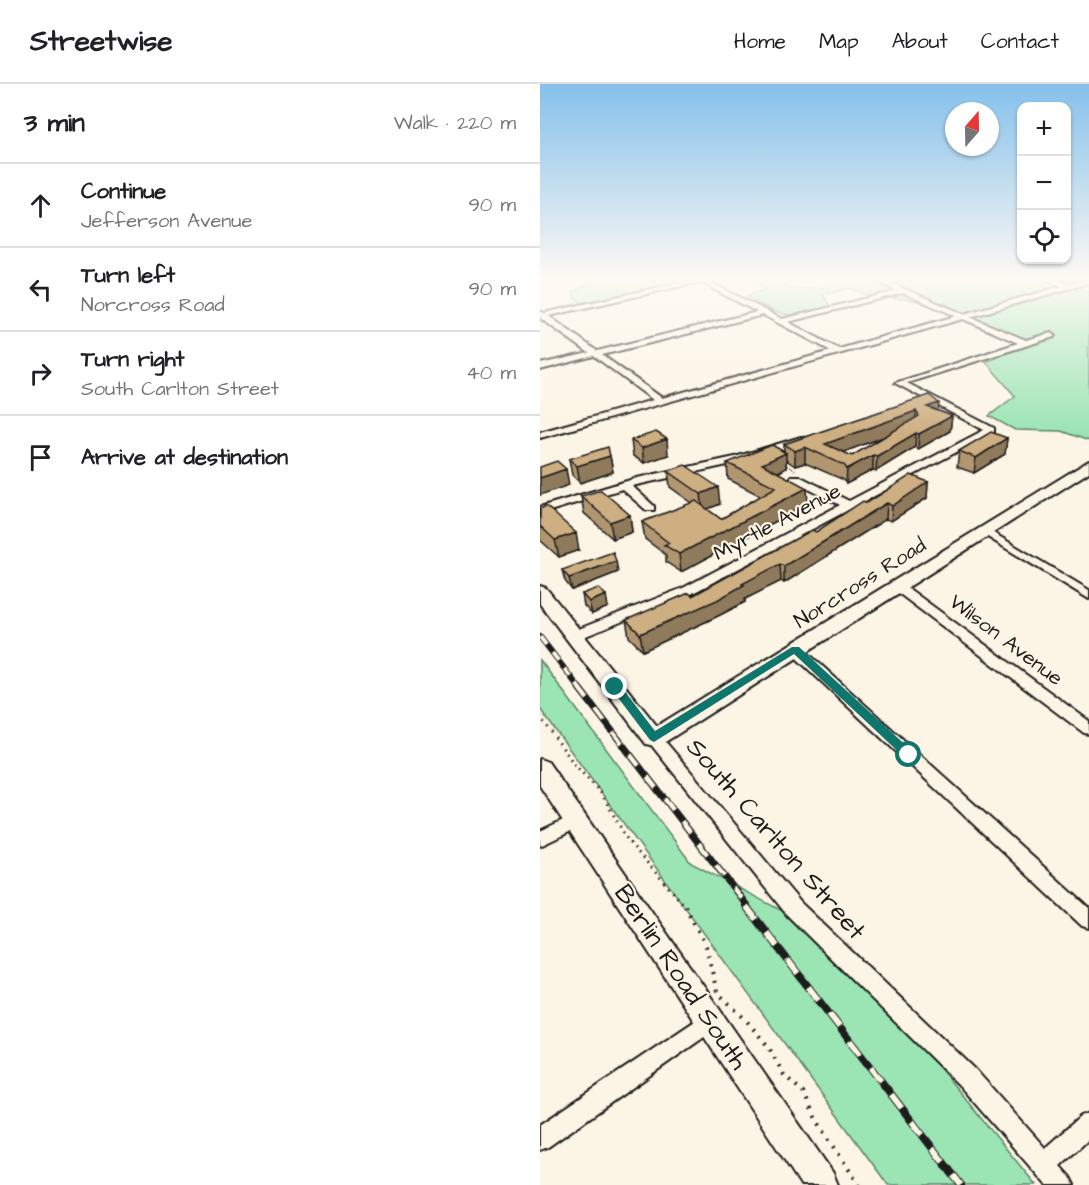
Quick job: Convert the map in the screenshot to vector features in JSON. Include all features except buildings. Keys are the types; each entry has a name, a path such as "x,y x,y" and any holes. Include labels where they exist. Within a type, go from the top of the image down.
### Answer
{"street":[{"path":"564,330 660,401"},
{"path":"540,367 691,330"},
{"path":"798,330 837,351"},
{"path":"540,435 912,330"},
{"path":"997,330 1026,343"},
{"path":"927,397 899,383 1051,335"},
{"path":"916,401 927,397"},
{"name":"Myrtle Avenue","path":"576,635 687,591 991,430 927,397"},
{"path":"540,511 624,485 763,453 810,437"},
{"name":"Norcross Road","path":"654,738 1089,465"},
{"path":"795,478 850,506"},
{"path":"624,485 650,507"},
{"path":"985,531 1089,595"},
{"name":"Wilson Avenue","path":"897,586 1089,729"},
{"name":"South Carlton Street","path":"540,592 576,635 654,738 794,909 967,1077 1062,1185"},
{"path":"795,650 1089,920"},
{"name":"Berlin Road South","path":"540,768 821,1185"},
{"path":"540,839 576,821"},
{"path":"540,1139 710,1021"},
{"path":"1044,1165 1089,1124"}],"path":[{"path":"763,453 797,471 795,478"},
{"path":"540,716 574,764 602,794 628,841 684,904 706,946 717,992 745,1019 768,1046 784,1075 803,1092 816,1119 859,1185"}],"green space":[{"path":"998,330 1089,330 1089,441 1061,431 1015,430 989,416 1015,396 986,362 1026,344"},
{"path":"540,660 691,863 832,937 1036,1185 888,1185 540,709"}],"railway":[{"path":"540,637 580,689"},
{"path":"579,688 748,907"},
{"path":"746,906 961,1185"}],"route":[{"path":"615,687 654,738 795,650 909,755"}]}
